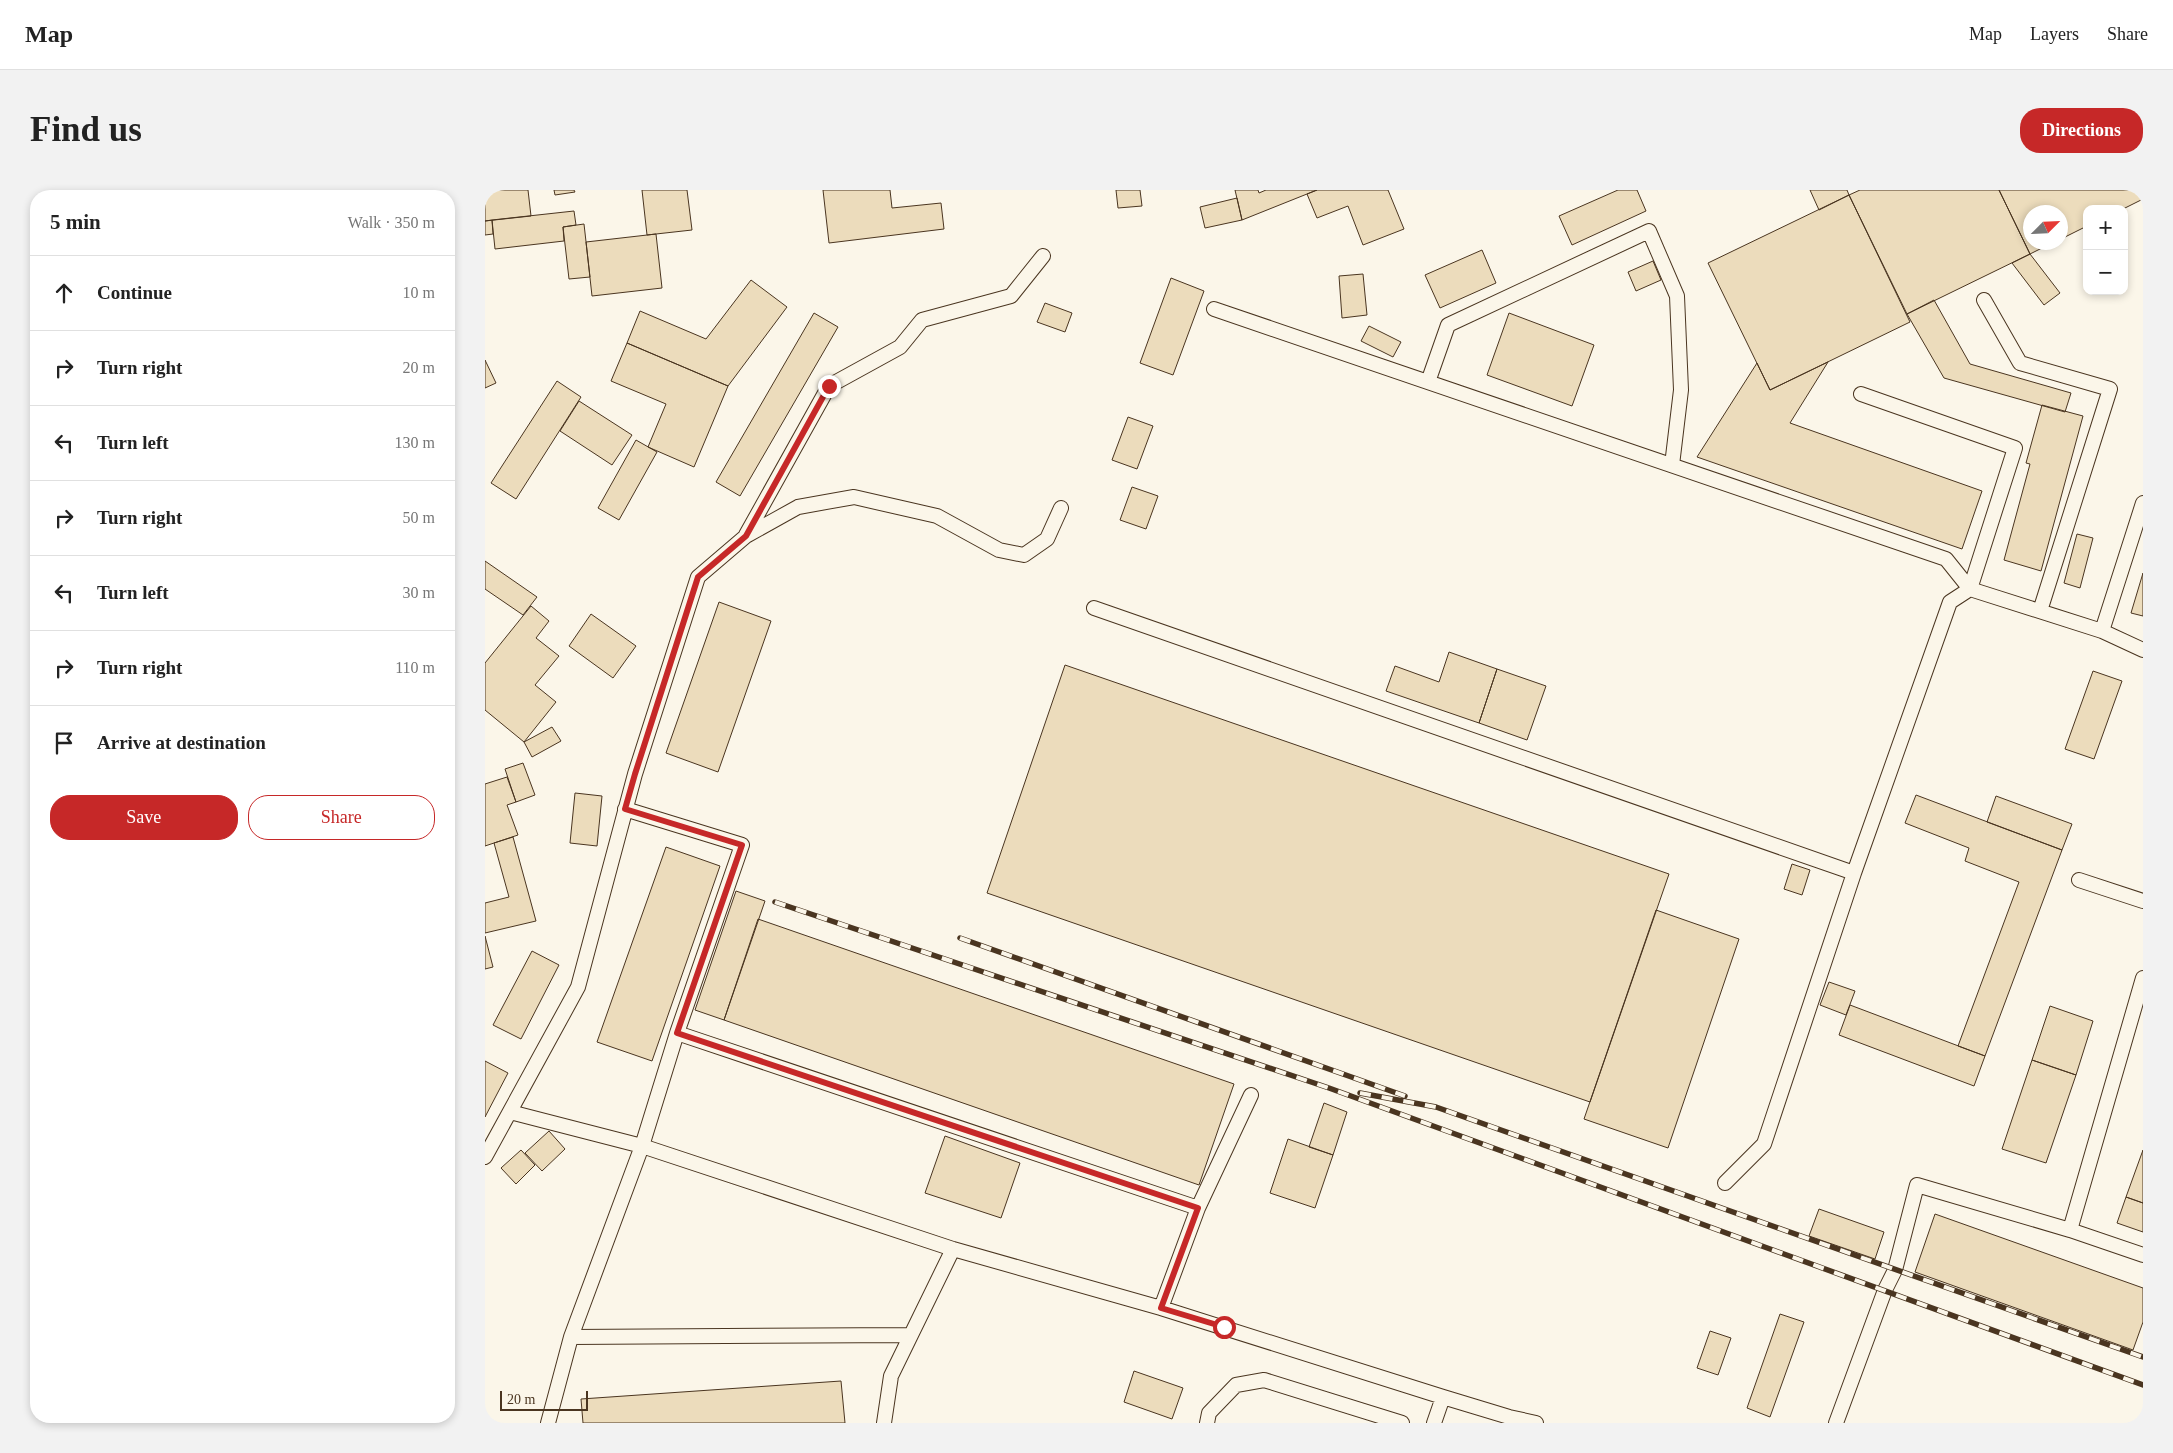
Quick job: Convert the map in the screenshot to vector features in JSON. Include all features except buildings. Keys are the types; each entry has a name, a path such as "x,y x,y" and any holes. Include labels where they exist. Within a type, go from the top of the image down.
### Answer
{"lane":[{"path":"1428,382 1448,325 1649,231 1677,296 1681,390 1672,465"},
{"path":"746,536 829,386 900,347 922,320 1011,296 1043,256"},
{"path":"1983,300 2020,363 2110,390 2040,611"},
{"path":"1214,309 1946,559 1970,589 2102,631 2143,650"},
{"path":"1725,1184 1764,1144 1854,873 1950,602 1970,589 2015,448 1861,394"},
{"path":"485,1157 578,987 635,774 698,577 746,536 798,507 854,497 937,516 999,550 1023,555 1047,539 1061,508"},
{"path":"2102,631 2143,503"},
{"path":"1094,608 1854,873"},
{"path":"548,1423 571,1337 642,1146 677,1033 742,845 625,809"},
{"path":"2079,880 2143,901"},
{"path":"2070,1230 2143,978"},
{"path":"677,1033 1198,1208"},
{"path":"1161,1308 1198,1208 1251,1096"},
{"path":"510,1112 642,1146 953,1249 1161,1308 1443,1397 1536,1423"},
{"path":"1836,1423 1885,1290 1895,1270 1917,1185 2070,1230 2143,1255"},
{"path":"884,1423 891,1376 953,1249"},
{"path":"571,1337 910,1335"},
{"path":"1207,1423 1209,1413 1236,1385 1265,1380 1402,1423"},
{"path":"1434,1423 1443,1397"}],"railway":[{"path":"775,902 1329,1088 2143,1385"},
{"path":"960,938 1405,1096"},
{"path":"1360,1093 1436,1107 2143,1357"}],"route":[{"path":"829,386 746,536 698,577 625,809 742,845 677,1033 1198,1208 1161,1308 1224,1327"}]}
